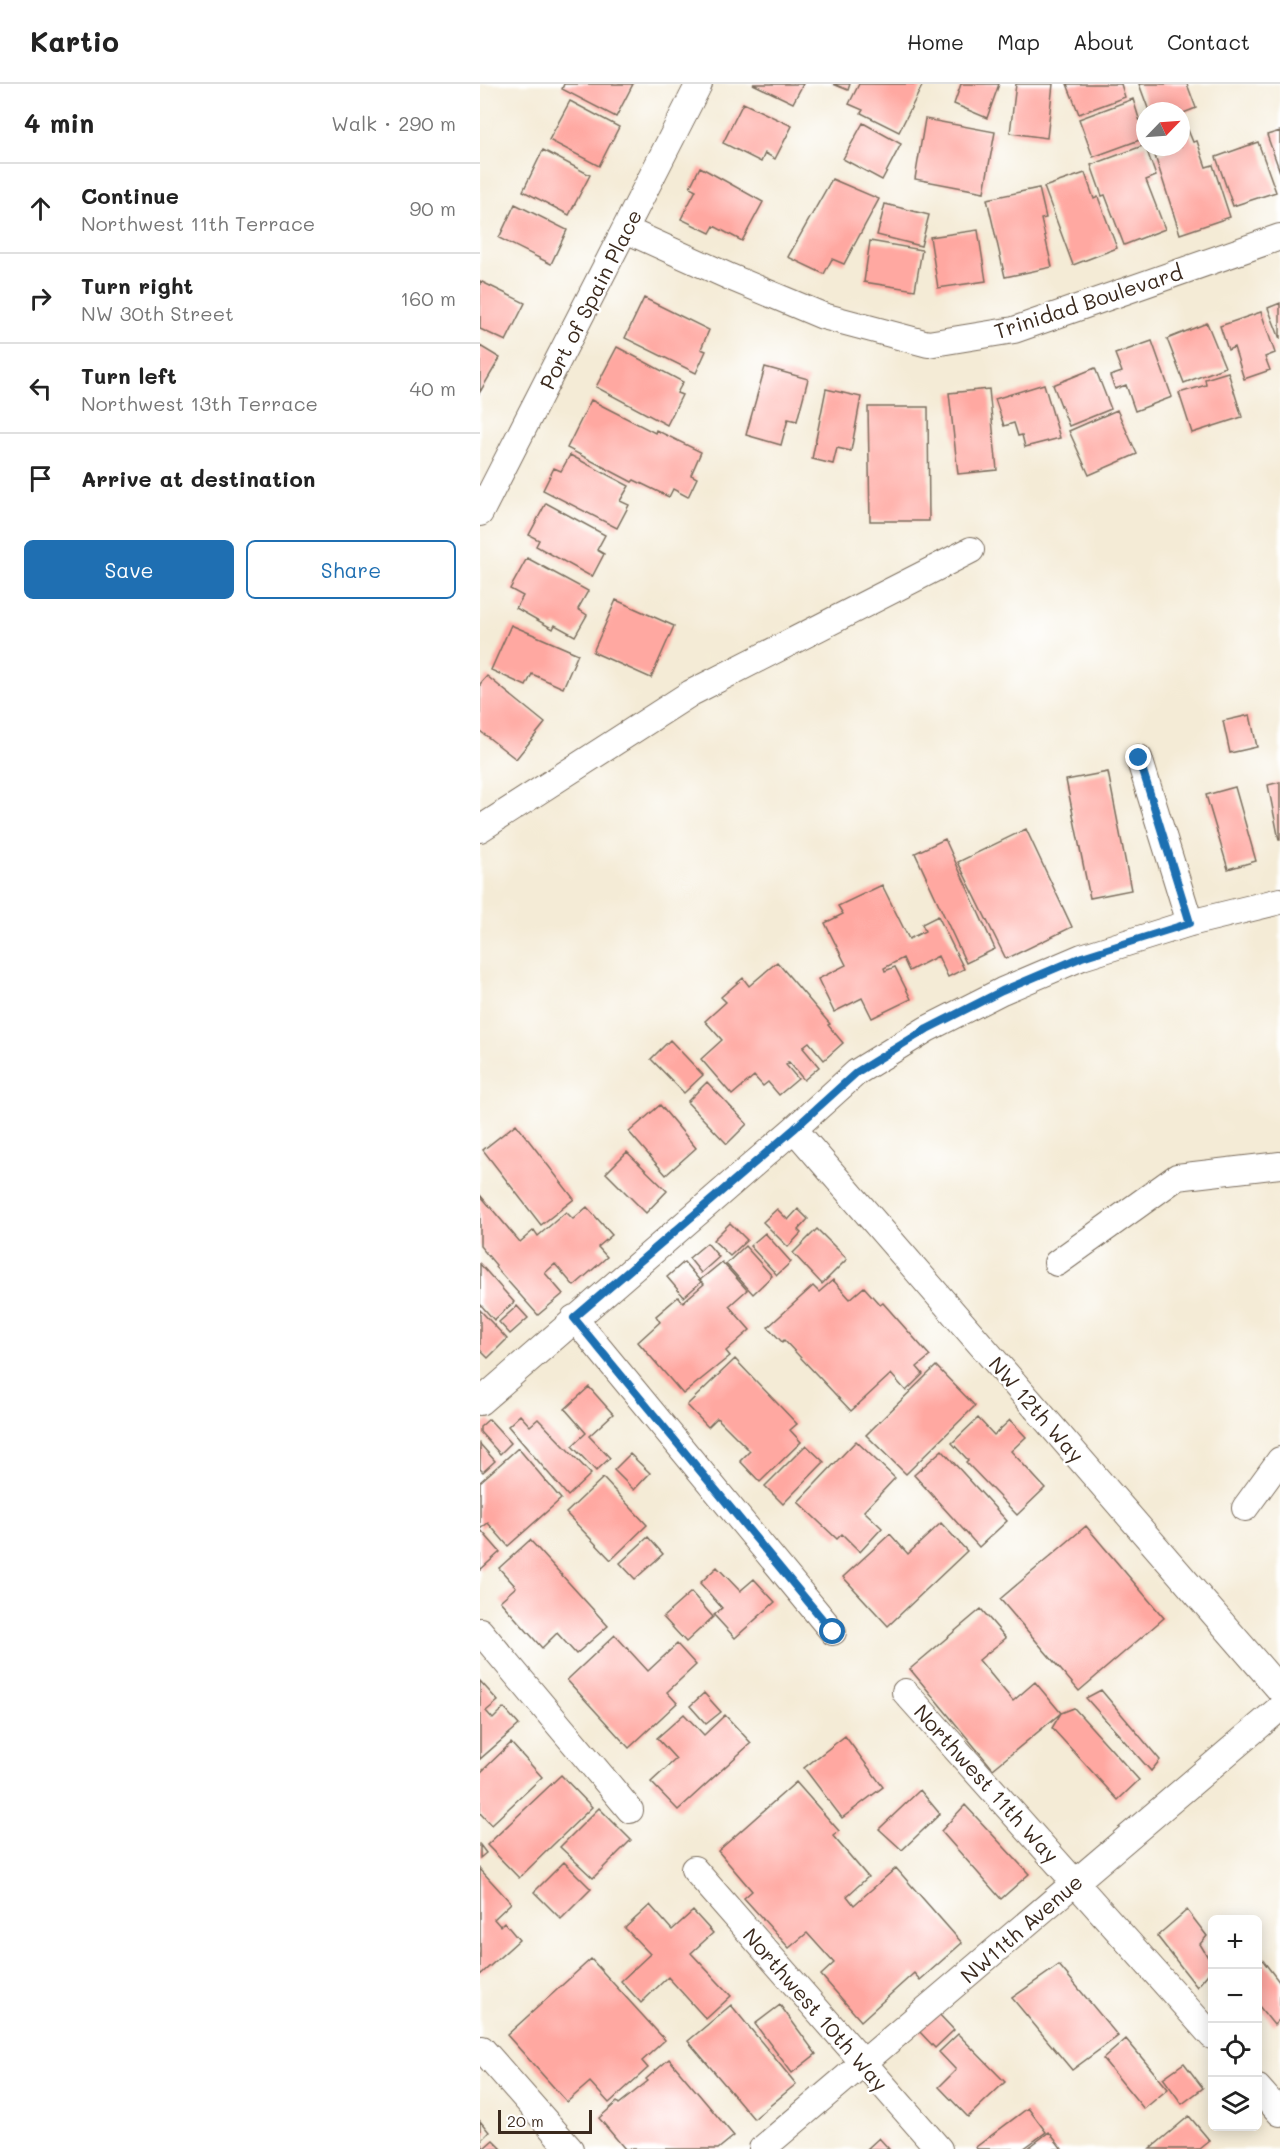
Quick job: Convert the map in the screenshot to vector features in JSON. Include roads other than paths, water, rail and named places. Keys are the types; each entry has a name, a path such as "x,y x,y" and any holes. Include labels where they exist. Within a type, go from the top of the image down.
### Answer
{"street":[{"name":"Port of Spain Place","path":"480,513 699,84"},
{"name":"Trinidad Boulevard","path":"626,230 729,277 823,316 928,344 1014,330 1280,237"},
{"path":"480,829 691,693 971,550"},
{"path":"1139,758 1190,923"},
{"path":"480,1402 857,1072 927,1029 1002,991 1082,957 1190,923 1280,901"},
{"name":"NW 12th Way","path":"794,1129 1280,1690"},
{"path":"1057,1263 1177,1177 1280,1165"},
{"path":"574,1318 833,1632"},
{"path":"1245,1508 1280,1460"},
{"path":"480,1631 630,1810"},
{"name":"Northwest 11th Way","path":"905,1692 1208,2031"},
{"name":"NW11th Avenue","path":"762,2149 1280,1708"},
{"name":"Northwest 10th Way","path":"694,1869 939,2149"},
{"path":"482,2049 570,2149"},
{"path":"1262,2093 1280,2113"}]}
